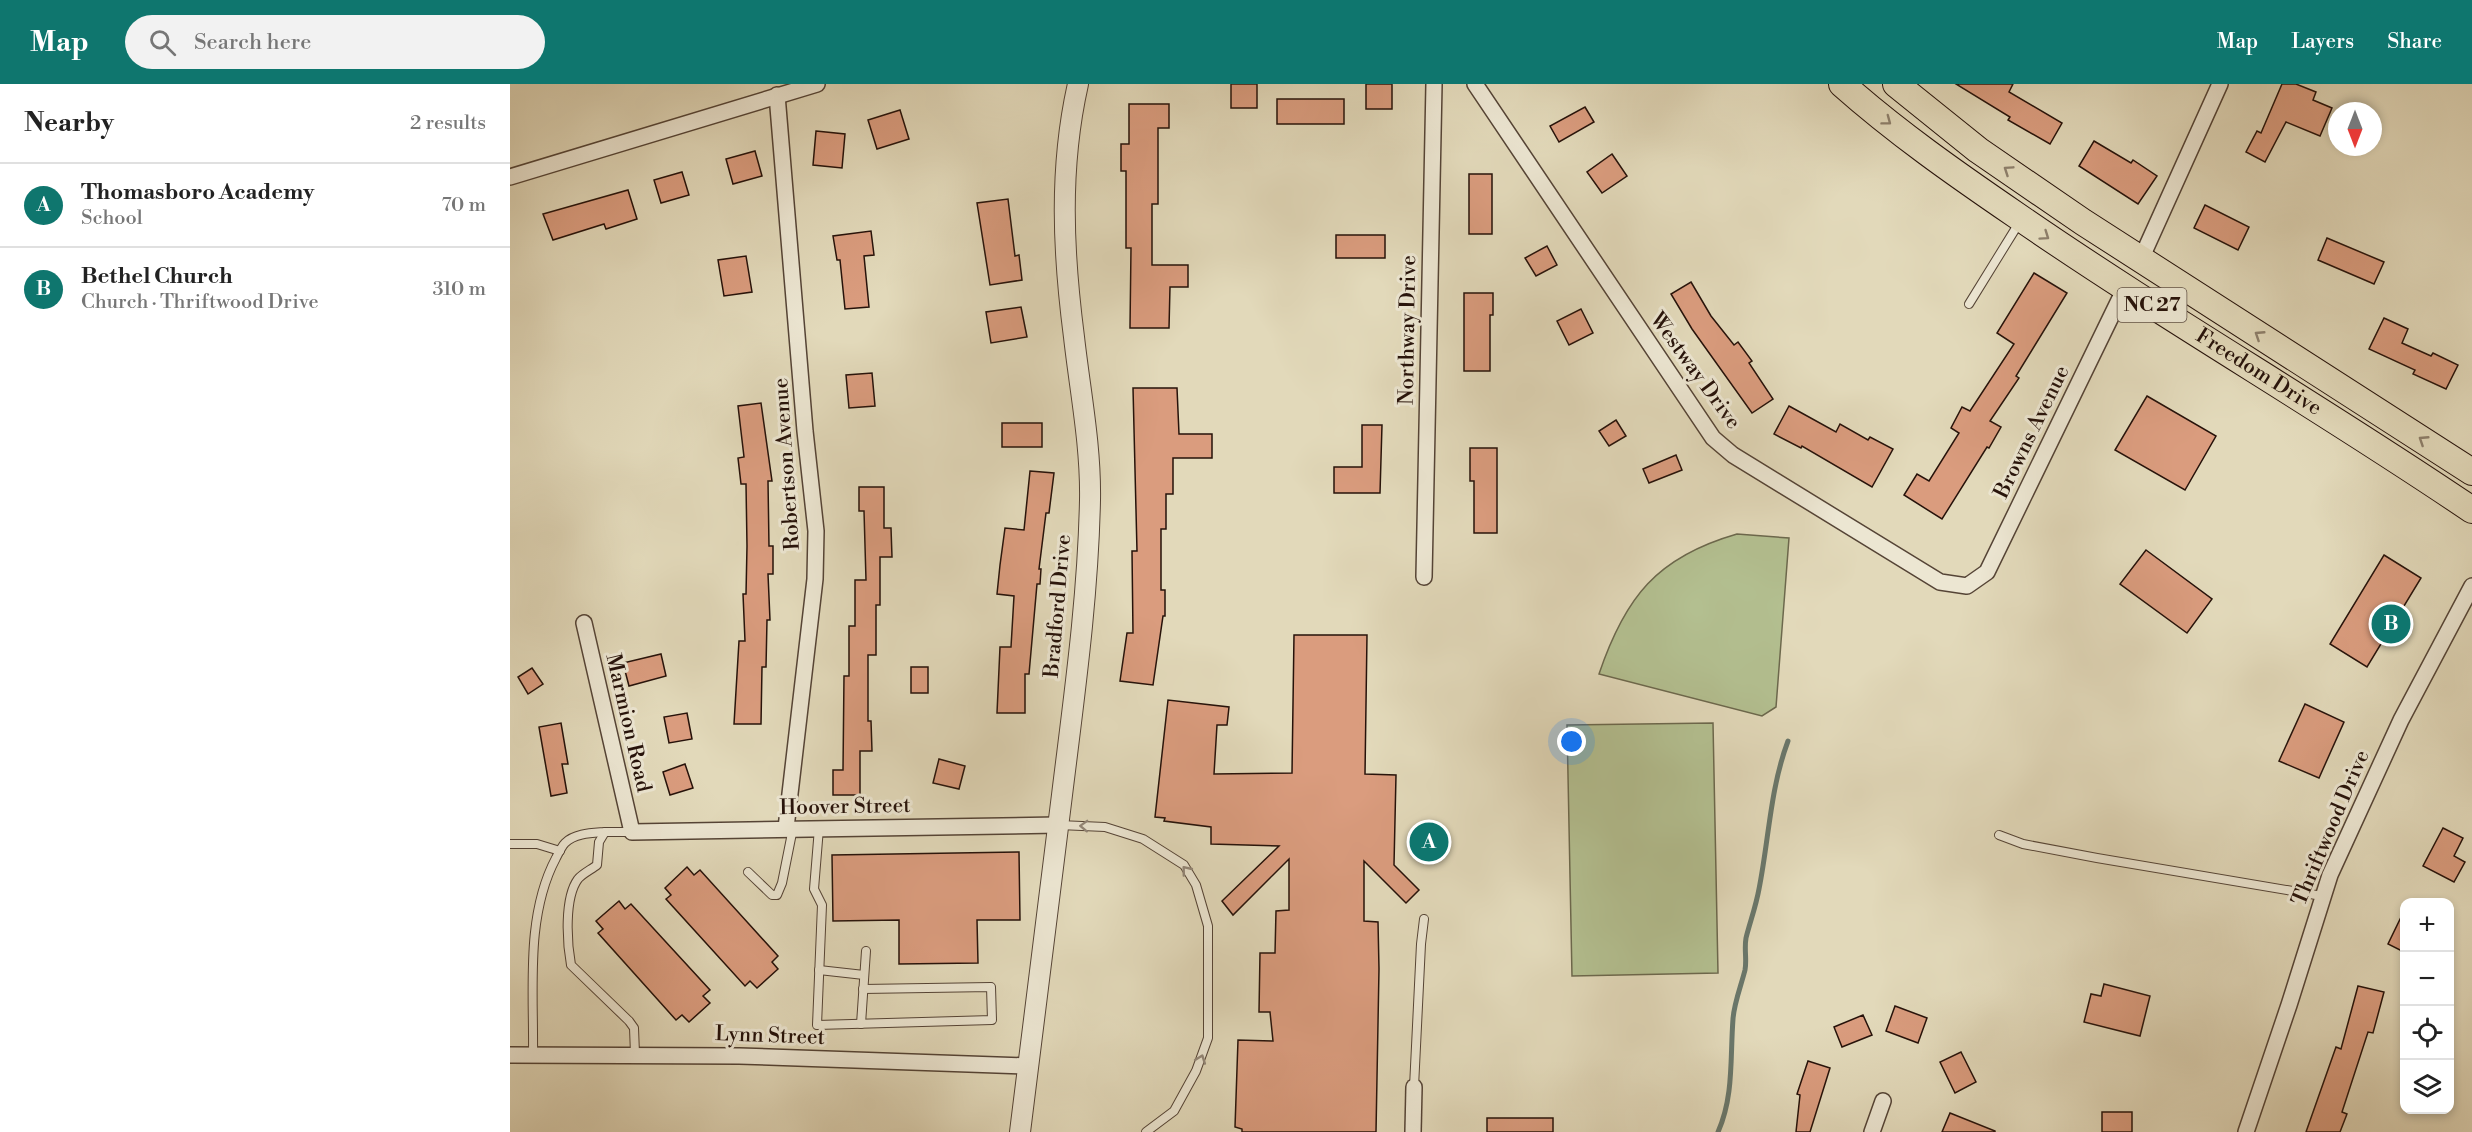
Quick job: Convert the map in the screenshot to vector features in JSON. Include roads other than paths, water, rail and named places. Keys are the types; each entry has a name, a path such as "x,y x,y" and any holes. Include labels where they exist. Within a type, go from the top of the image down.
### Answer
{"main road":[{"name":"Freedom Drive","path":"1842,84 1865,105 2021,219 2472,510"},
{"name":"Freedom Drive","path":"1909,88 1978,150 2141,259 2472,472"},
{"path":"2251,368 2268,368 2472,495"}],"street":[{"path":"510,177 816,84"},
{"name":"Bradford Drive","path":"1020,1132 1088,563 1090,497 1088,441 1066,257 1065,167 1070,123 1078,84"},
{"name":"Northway Drive","path":"1424,577 1434,84"},
{"name":"Westway Drive","path":"1474,84 1713,438 1732,455 1891,554 1940,582 1967,586"},
{"path":"2141,259 2220,84"},
{"name":"Robertson Avenue","path":"777,95 816,531 815,579 789,828"},
{"name":"Browns Avenue","path":"1967,586 1987,572 2125,288"},
{"name":"Thriftwood Drive","path":"2246,1132 2289,1005 2322,896 2401,720 2472,586"},
{"name":"Marmion Road","path":"584,623 632,832"},
{"name":"Hoover Street","path":"632,832 1058,825"},
{"name":"Lynn Street","path":"510,1055 635,1054 1028,1066"},
{"path":"1413,1132 1414,1087"},
{"path":"1872,1132 1883,1101"}],"lane":[{"path":"1969,304 2021,219"},
{"path":"1058,825 1109,828 1143,839 1184,865 1196,885 1208,926 1208,1038 1196,1071 1174,1111 1146,1132"},
{"path":"748,872 772,895 777,895 782,883 789,828"},
{"path":"819,828 814,889 822,905 817,1025 992,1020 991,987 863,989"},
{"path":"605,832 599,842 597,865 578,879 568,904 569,953 571,965 634,1028 635,1054"},
{"path":"533,1055 534,949 539,907 547,875 566,842 587,833 632,832"},
{"path":"1999,835 2023,844 2097,858 2322,896"},
{"path":"510,844 537,844 560,851"},
{"path":"1414,1087 1424,919"},
{"path":"861,1024 866,951"},
{"path":"819,970 864,975"}],"waterway":[{"path":"1718,1132 1727,1105 1734,1013 1745,970 1746,938 1759,889 1777,777 1788,741"}],"place":[{"name":"Bethel Church","path":"2391,624"},
{"name":"Thomasboro Academy","path":"1429,842"}]}
